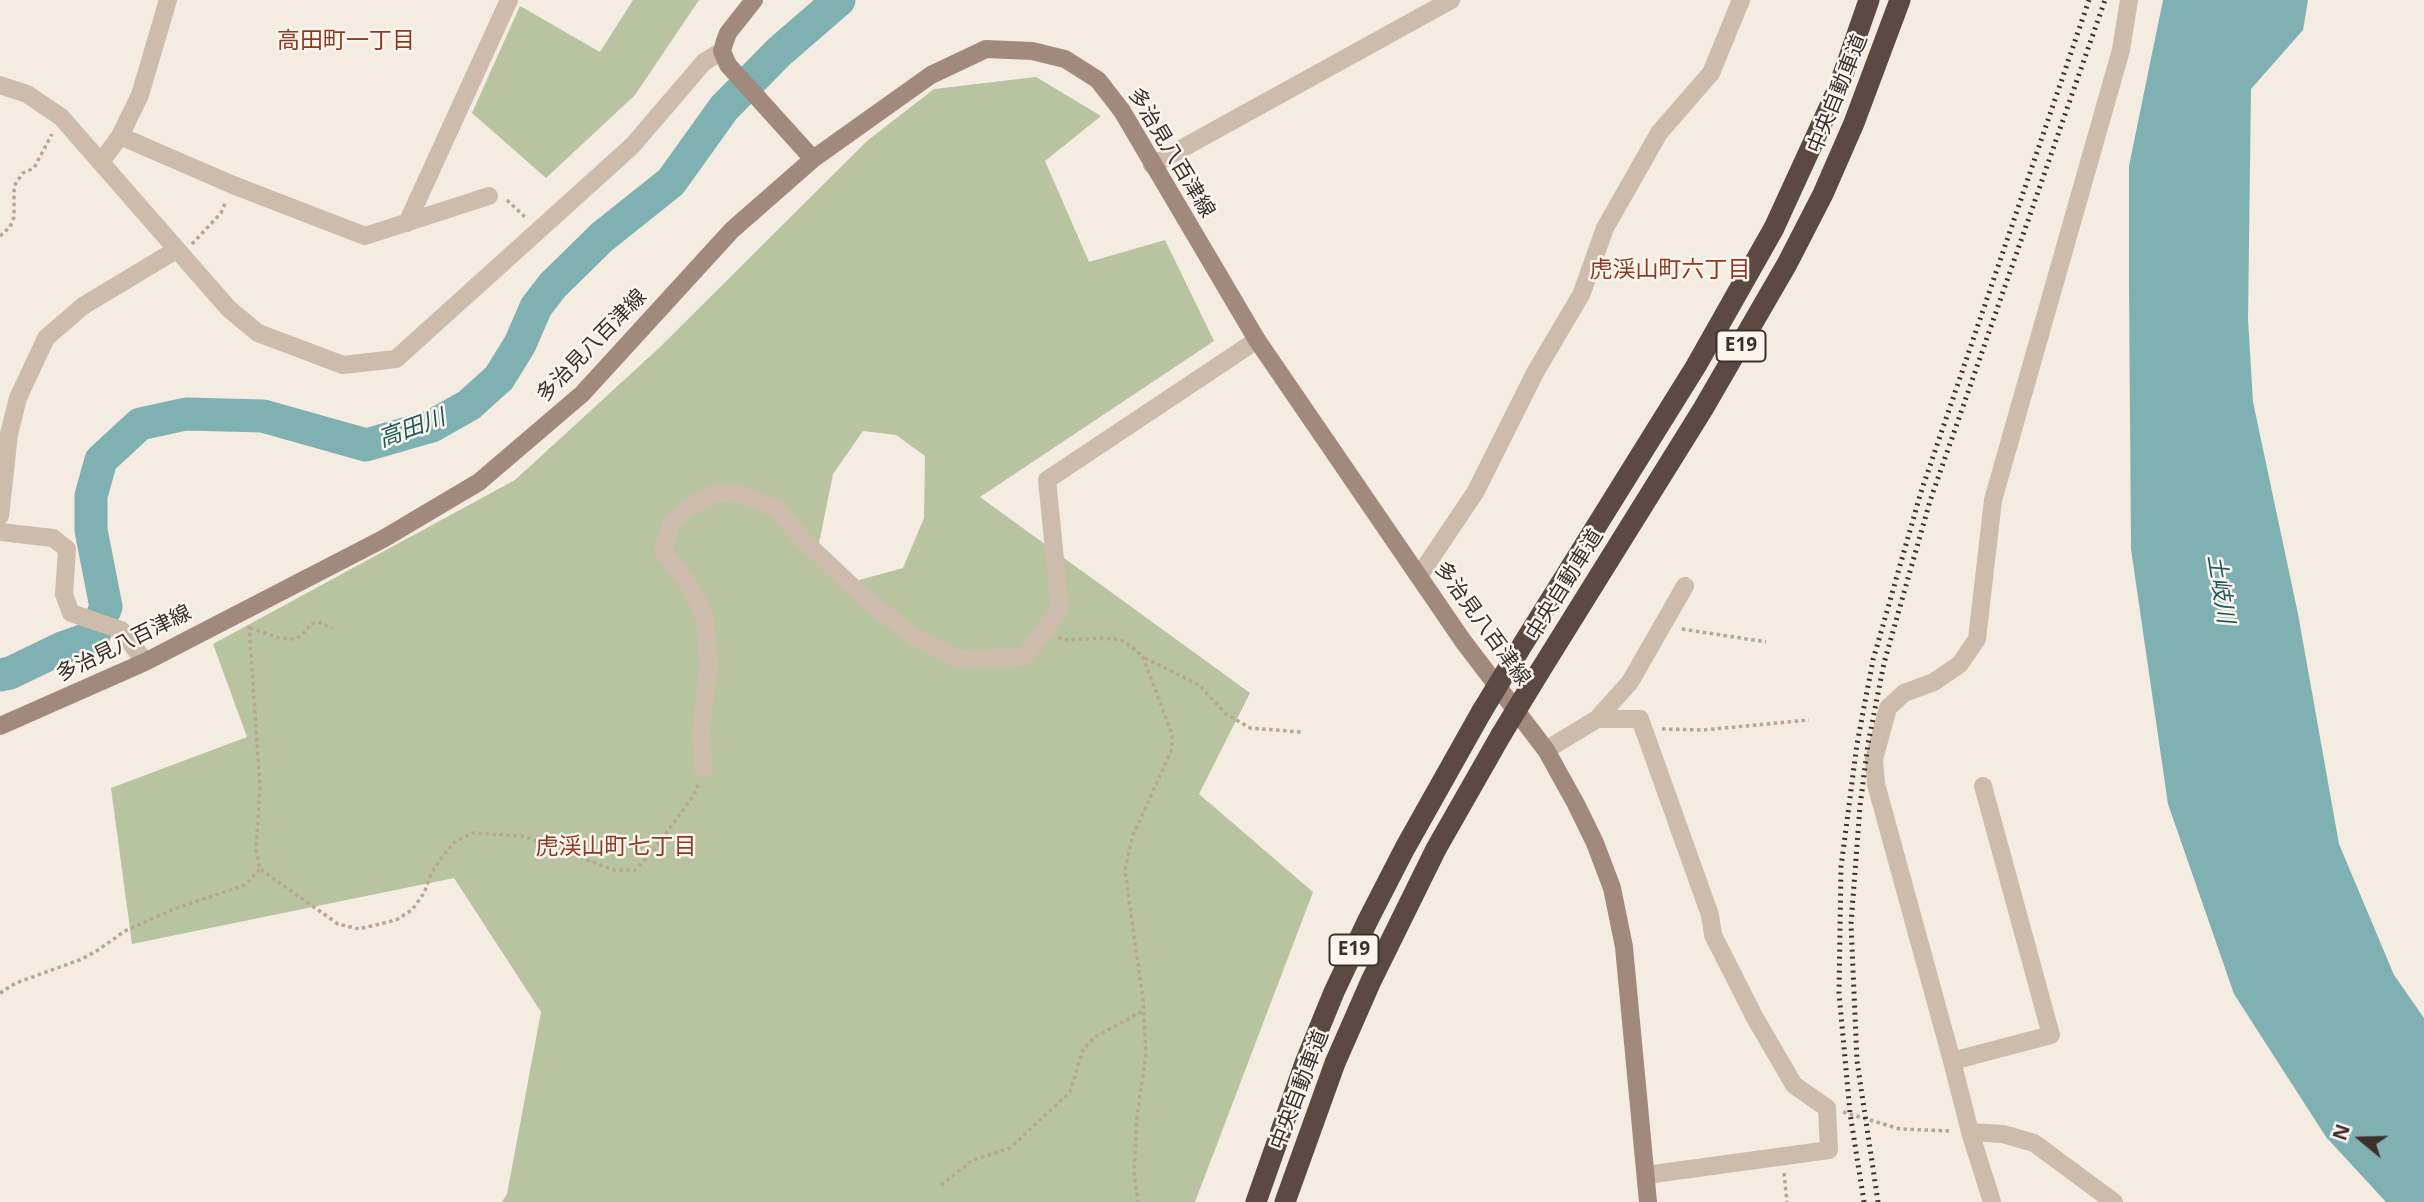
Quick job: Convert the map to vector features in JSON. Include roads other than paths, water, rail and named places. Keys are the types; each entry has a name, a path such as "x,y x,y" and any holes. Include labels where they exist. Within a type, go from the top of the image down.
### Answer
{"highway":[{"name":"中央自動車道","path":"1256,1202 1334,992 1387,884 1482,711 1682,389 1768,240 1839,86 1869,0"},
{"name":"中央自動車道","path":"1285,1202 1331,1075 1371,981 1436,849 1501,735 1703,409 1787,264 1823,194 1854,123 1900,0"}],"main road":[{"path":"754,0 728,33 725,58 813,159"},
{"name":"多治見八百津線","path":"0,726 145,662 383,539 479,482 582,394 732,230 813,159 931,75 986,49 1032,51 1065,59 1098,80 1122,111 1257,340 1463,641 1546,750 1566,783 1595,843 1612,888 1624,947 1648,1202"}],"street":[{"path":"101,162 120,136 140,94 168,0"},
{"path":"407,223 509,0"},
{"path":"1153,165 1451,0"},
{"path":"1419,576 1476,491 1536,371 1581,295 1605,228 1659,133 1711,73 1741,0"},
{"path":"1992,1202 1970,1132 1876,785 1874,759 1888,708 1904,693 1934,682 1960,664 1977,639 1993,500 2121,50 2129,0"},
{"path":"0,85 27,94 61,117 229,309 258,333 343,365 396,359 632,146 704,62 725,58"},
{"path":"120,136 233,185 365,236 489,196"},
{"path":"0,516 9,434 18,398 46,338 83,306 179,253"},
{"path":"703,769 701,732 709,664 705,617 692,590 663,550 671,523 685,509 714,493 742,494 776,509 805,542 870,603 915,638 958,659 1024,657 1060,610 1047,480 1257,340"},
{"path":"0,532 53,538 67,550 64,594 71,613 121,629 145,662"},
{"path":"1546,750 1597,719 1630,682 1685,586"},
{"path":"1597,719 1640,719 1710,915 1713,935 1755,1018 1794,1085 1827,1108 1829,1150 1646,1175"},
{"path":"1952,1061 2052,1035 1983,786"},
{"path":"1970,1132 2003,1135 2034,1143 2114,1202"}],"water":[{"name":"土岐川","path":"2163,0 2308,0 2303,30 2251,89 2248,319 2253,402 2298,614 2339,844 2394,975 2424,1018 2424,1202 2386,1202 2326,1137 2234,994 2168,804 2131,549 2129,284 2129,166"}],"waterway":[{"name":"高田川","path":"0,675 93,637 106,607 91,530 91,496 101,460 140,424 186,414 263,416 366,445 432,426 469,405 499,378 520,344 536,307 553,285 602,237 671,182 724,108 779,52 839,0"}],"railway":[{"path":"1864,1202 1850,1113 1839,993 1841,867 1857,744 1873,660 1921,492 2089,0"},
{"path":"1878,1202 1857,1061 1851,924 1860,806 1868,744 1884,663 1930,501 2105,0"}],"district":[{"name":"高田町一丁目","path":"346,41"},
{"name":"虎渓山町六丁目","path":"1670,270"},
{"name":"虎渓山町七丁目","path":"616,847"}]}
